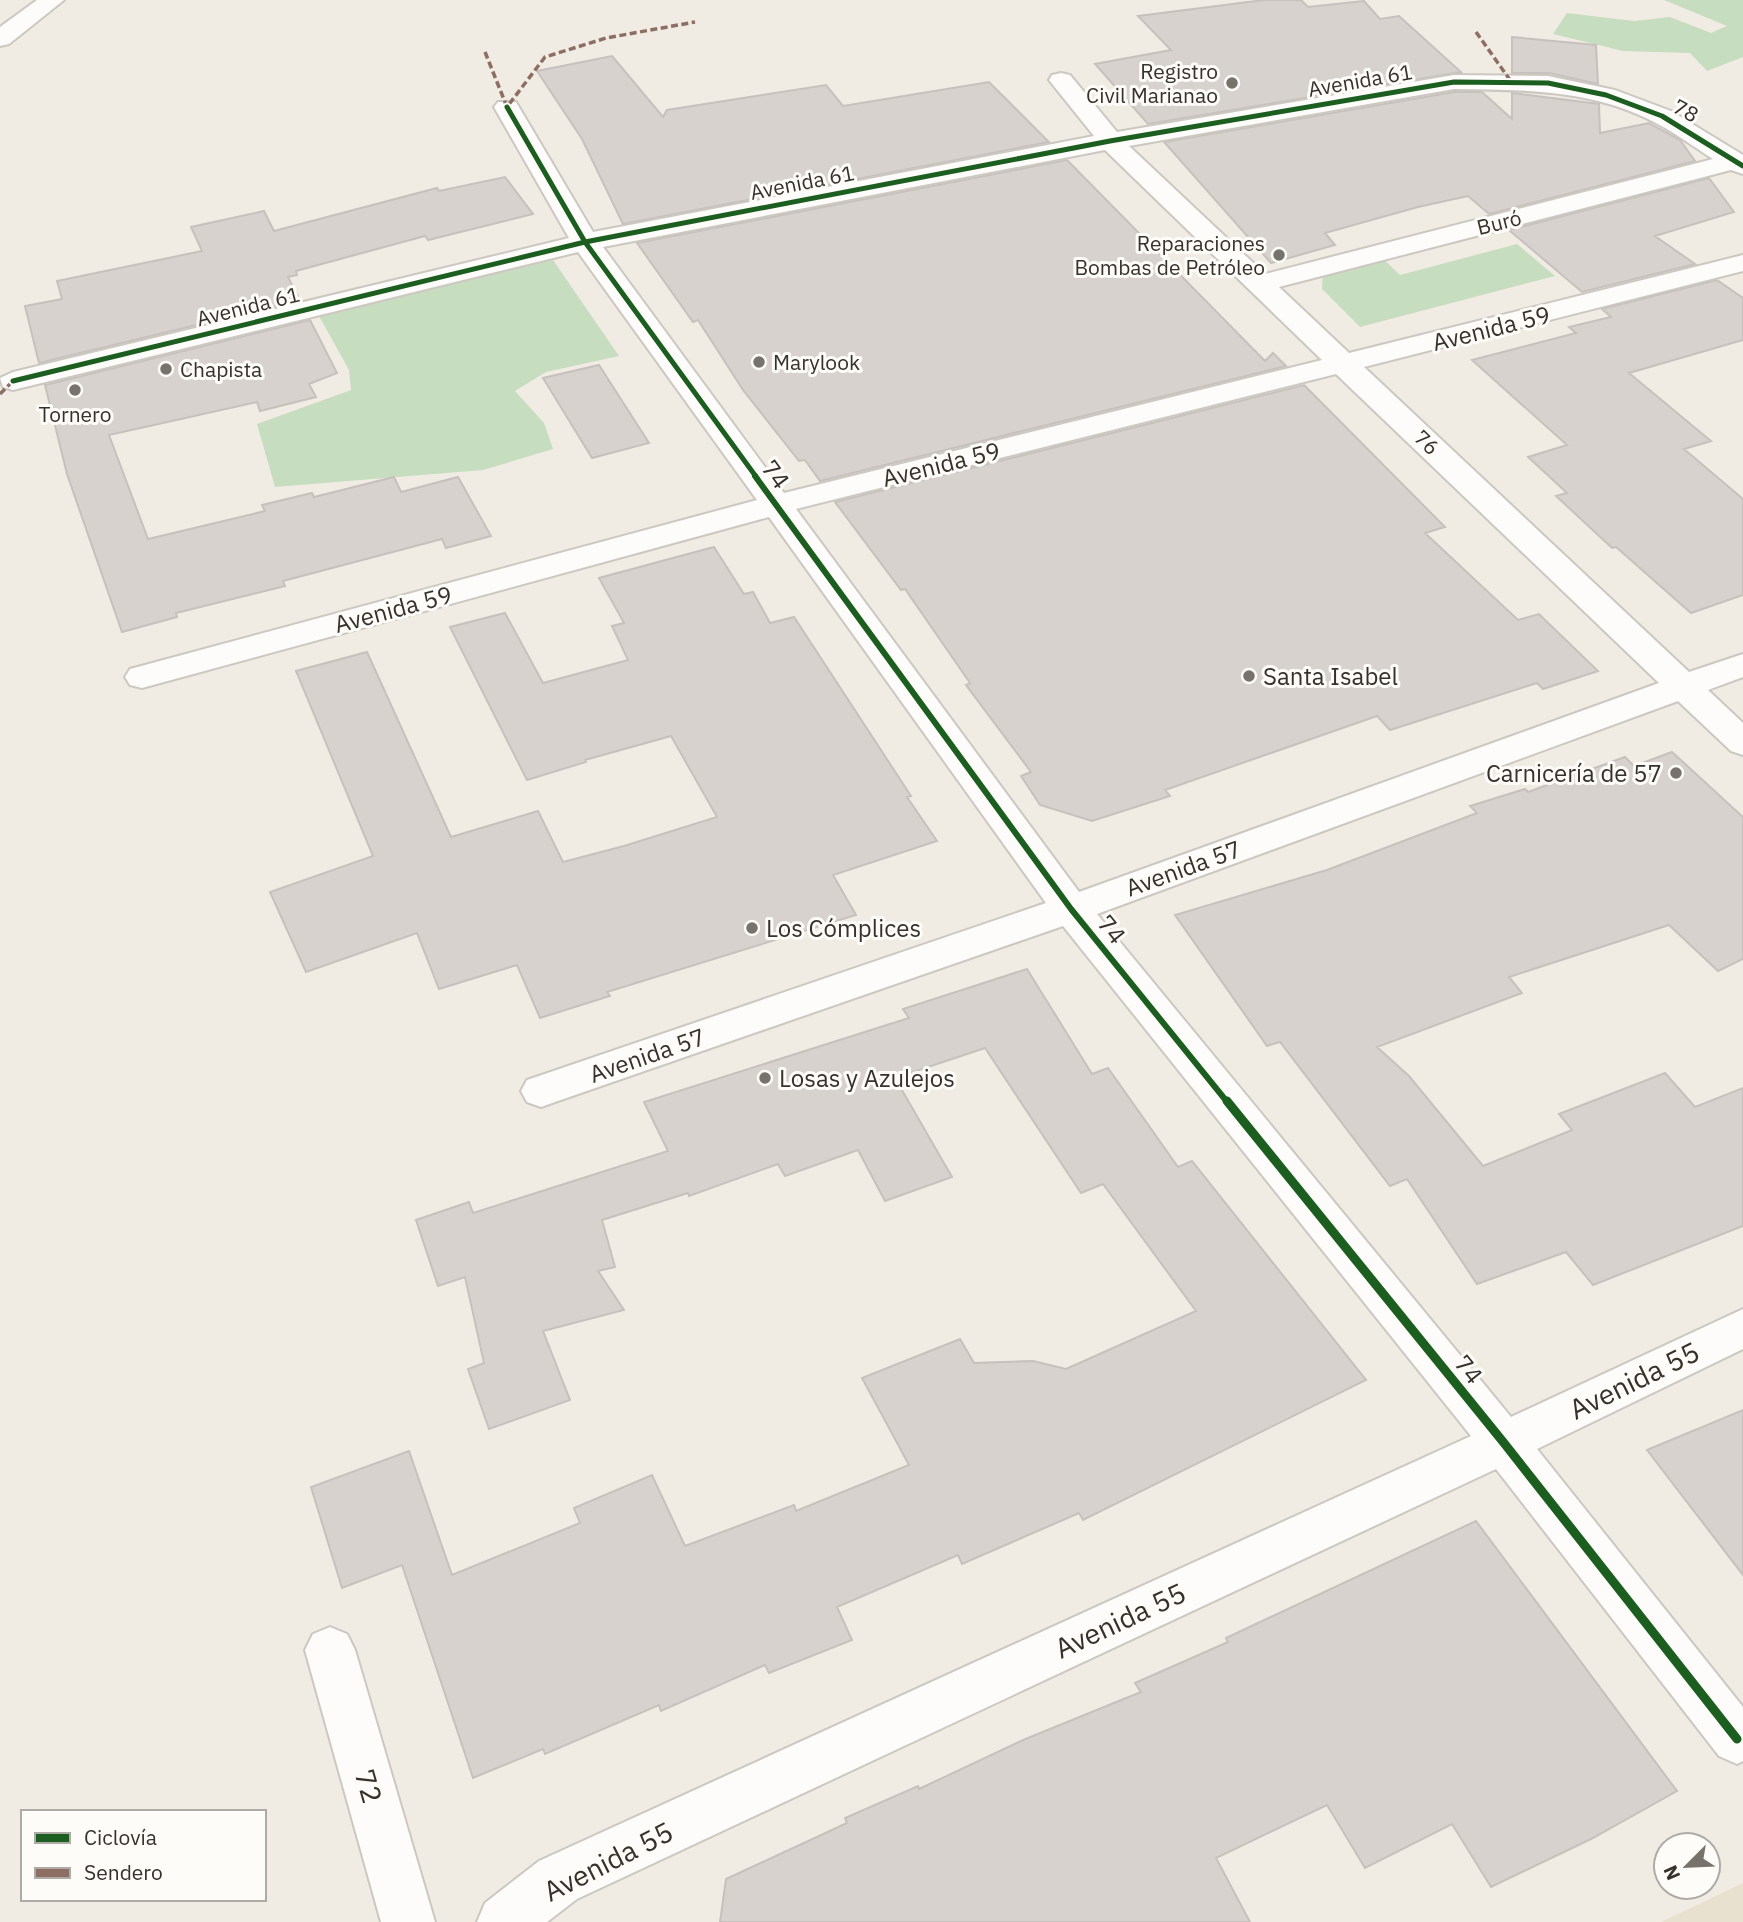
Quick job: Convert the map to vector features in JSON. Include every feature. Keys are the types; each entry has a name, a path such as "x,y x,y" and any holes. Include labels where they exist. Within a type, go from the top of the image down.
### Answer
{"street":[{"path":"0,39 52,0"},
{"name":"76","path":"1061,80 1110,141 1743,743"},
{"name":"Avenida 61","path":"13,381 585,242 1110,141 1454,82 1548,83 1606,94"},
{"name":"78","path":"1606,94 1662,116 1740,164"},
{"name":"74","path":"507,107 585,242 1071,909 1504,1443 1737,1739"},
{"name":"Buró","path":"1262,283 1740,164"},
{"name":"Avenida 59","path":"142,677 775,505 1346,365 1743,263"},
{"name":"Avenida 57","path":"541,1091 1071,909 1743,665"},
{"name":"Avenida 55","path":"504,1922 558,1880 1504,1443 1743,1328"},
{"name":"72","path":"330,1650 408,1922"}],"shaded area":[{"path":"1743,1883 1743,1922 1661,1922 1705,1901 1722,1901 1722,1893"}],"green space":[{"path":"1664,0 1743,0 1743,57 1707,71 1690,53 1623,51 1553,34 1567,13 1634,21 1670,17 1711,33 1727,26"},
{"path":"1517,244 1555,276 1360,327 1322,289 1323,271 1380,256 1400,275"},
{"path":"553,260 619,356 546,372 515,391 544,423 553,449 483,470 275,487 257,424 351,390 349,370 319,316"}],"building":[{"path":"1264,0 1301,0 1308,7 1364,1 1380,19 1399,16 1461,72 1148,124 1095,64 1171,50 1138,16"},
{"path":"1512,37 1596,45 1598,84 1549,73 1512,73"},
{"path":"612,56 663,117 667,110 826,85 843,106 989,82 1049,142 623,224 582,139 537,71"},
{"path":"1454,92 1482,92 1512,119 1512,93 1599,104 1600,133 1649,123 1680,140 1695,161 1489,214 1468,196 1418,207 1325,233 1335,245 1271,263 1164,142"},
{"path":"1067,160 1265,361 1273,353 1286,366 820,481 805,460 799,461 743,390 698,320 693,322 637,243"},
{"path":"505,177 533,214 428,240 425,236 296,271 297,275 288,277 300,300 39,363 25,306 62,299 57,281 202,251 191,227 264,211 274,231 437,188 439,191"},
{"path":"1709,178 1734,212 1655,236 1695,264 1582,292 1509,230"},
{"path":"1717,280 1743,298 1743,340 1629,373 1711,441 1684,449 1743,499 1743,595 1691,613 1616,547 1612,548 1556,496 1567,493 1528,457 1567,445 1472,360 1576,333 1569,327 1611,317 1602,309"},
{"path":"310,320 337,373 309,384 316,397 260,411 257,402 109,435 148,539 265,511 262,505 312,493 314,497 394,477 401,492 458,477 491,536 446,548 442,539 283,581 285,586 176,613 177,617 122,632 67,474 45,385"},
{"path":"599,365 649,443 592,458 543,378"},
{"path":"1304,385 1445,527 1425,533 1518,620 1539,614 1598,671 1543,689 1537,683 1390,730 1377,716 1165,790 1170,796 1092,821 1040,805 1021,776 1031,772 966,685 970,683 905,589 901,590 835,502"},
{"path":"714,547 744,594 753,592 770,623 794,617 911,796 907,797 937,841 833,875 856,915 607,992 610,996 540,1018 517,965 439,989 417,933 306,972 270,892 373,856 296,671 367,652 451,837 538,811 563,862 624,846 717,817 671,736 585,760 586,762 527,780 450,627 505,613 543,683 628,660 612,626 624,623 599,578"},
{"path":"1672,752 1743,817 1743,959 1718,971 1669,925 1509,977 1522,993 1377,1047 1409,1076 1483,1166 1572,1130 1559,1114 1665,1073 1695,1107 1743,1088 1743,1226 1593,1285 1566,1252 1477,1284 1407,1179 1390,1186 1280,1042 1267,1046 1175,915 1327,870 1477,813 1470,806 1525,789 1528,792 1625,757 1634,766"},
{"path":"1027,969 1092,1074 1108,1068 1178,1167 1192,1161 1366,1380 1083,1520 1079,1513 962,1564 958,1555 837,1607 852,1640 769,1673 765,1665 661,1711 659,1705 545,1754 543,1749 473,1778 402,1565 342,1588 311,1487 409,1451 452,1575 580,1523 574,1508 652,1475 685,1546 794,1505 796,1511 909,1465 862,1378 960,1339 974,1363 1033,1361 1066,1369 1196,1311 1103,1184 1081,1193 985,1048 895,1078 952,1177 885,1201 858,1150 785,1176 778,1164 689,1196 688,1193 602,1220 615,1267 598,1271 624,1310 543,1331 570,1400 489,1429 468,1369 484,1363 465,1277 438,1286 416,1220 469,1202 473,1213 668,1151 644,1102 909,1018 903,1009"},
{"path":"1743,1410 1743,1575 1647,1450"},
{"path":"1476,1521 1677,1791 1591,1839 1491,1887 1452,1824 1365,1868 1327,1805 1216,1858 1250,1922 720,1922 726,1879 847,1823 845,1818 918,1786 919,1789 1023,1740 1141,1692 1135,1683 1228,1642 1226,1638"}],"marked path":[{"path":"485,52 507,107 545,57 606,38 695,22"},
{"path":"1476,32 1510,80"},
{"path":"0,394 13,381"}],"cycle path":[{"path":"13,381 585,242 1110,141 1454,82 1548,83 1606,95 1662,116 1743,166"},
{"path":"507,107 585,242 1071,909 1504,1443 1737,1739"}],"place":[{"name":"Registro Civil Marianao","path":"1232,83"},
{"name":"Reparaciones Bombas de Petróleo","path":"1279,255"},
{"name":"Marylook","path":"759,362"},
{"name":"Chapista","path":"166,369"},
{"name":"Tornero","path":"75,390"},
{"name":"Santa Isabel","path":"1249,676"},
{"name":"Carnicería de 57","path":"1676,773"},
{"name":"Los Cómplices","path":"752,928"},
{"name":"Losas y Azulejos","path":"765,1078"}]}
